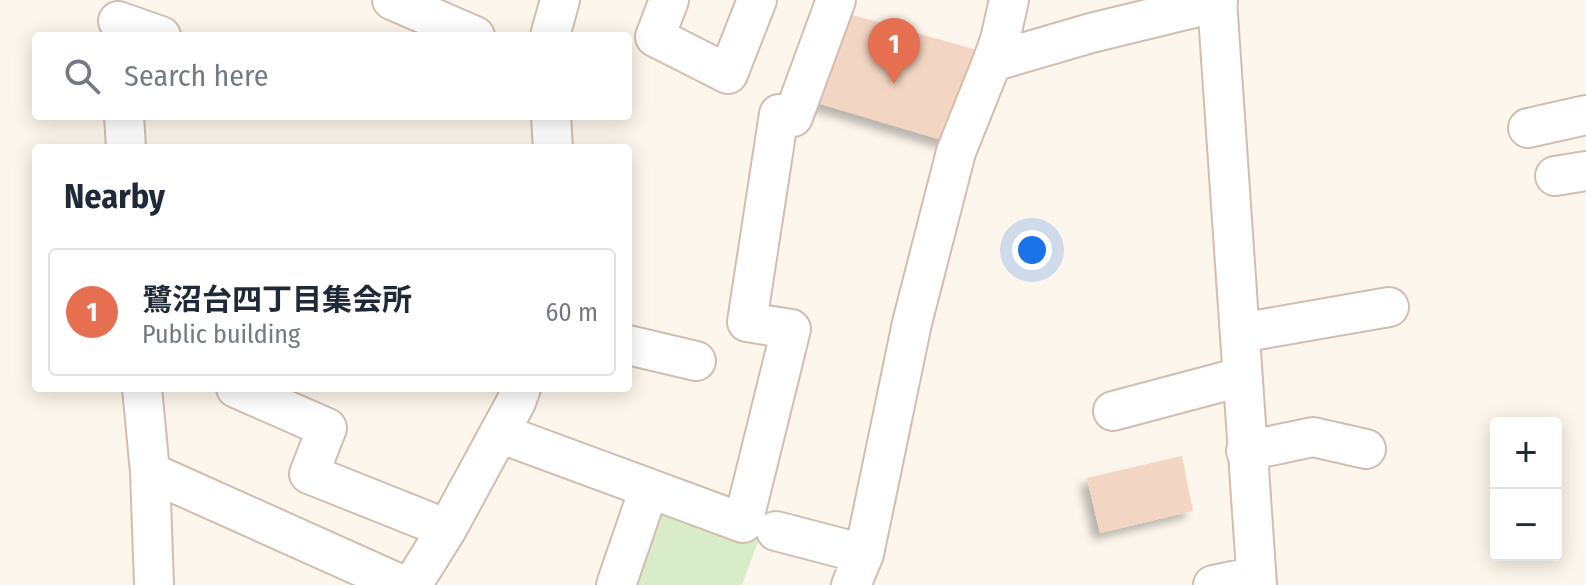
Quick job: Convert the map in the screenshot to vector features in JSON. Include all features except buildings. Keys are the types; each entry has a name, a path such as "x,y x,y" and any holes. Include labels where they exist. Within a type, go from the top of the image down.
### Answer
{"street":[{"path":"392,0 466,32"},
{"path":"551,32 560,0"},
{"path":"669,0 655,37 728,74 757,0"},
{"path":"499,433 743,523 791,329 747,322 779,114 793,117 836,0"},
{"path":"776,531 857,569 912,323 956,152 1000,40 1009,0"},
{"path":"992,62 1091,33 1156,9 1218,1 1256,580 1213,585"},
{"path":"118,19 151,32"},
{"path":"1528,128 1586,115"},
{"path":"124,120 126,144"},
{"path":"551,120 553,144"},
{"path":"1240,333 1389,307"},
{"path":"632,346 696,361"},
{"path":"1113,411 1241,377"},
{"path":"142,392 150,472 154,585"},
{"path":"245,392 327,428 309,474 447,529"},
{"path":"412,585 447,529 520,392"},
{"path":"1246,451 1313,437 1366,449"},
{"path":"150,472 402,585"},
{"path":"616,585 649,489"}],"green space":[{"path":"671,508 759,539 742,585 629,585 657,514"}],"place":[{"name":"鷺沼台四丁目集会所","path":"894,84"}]}
